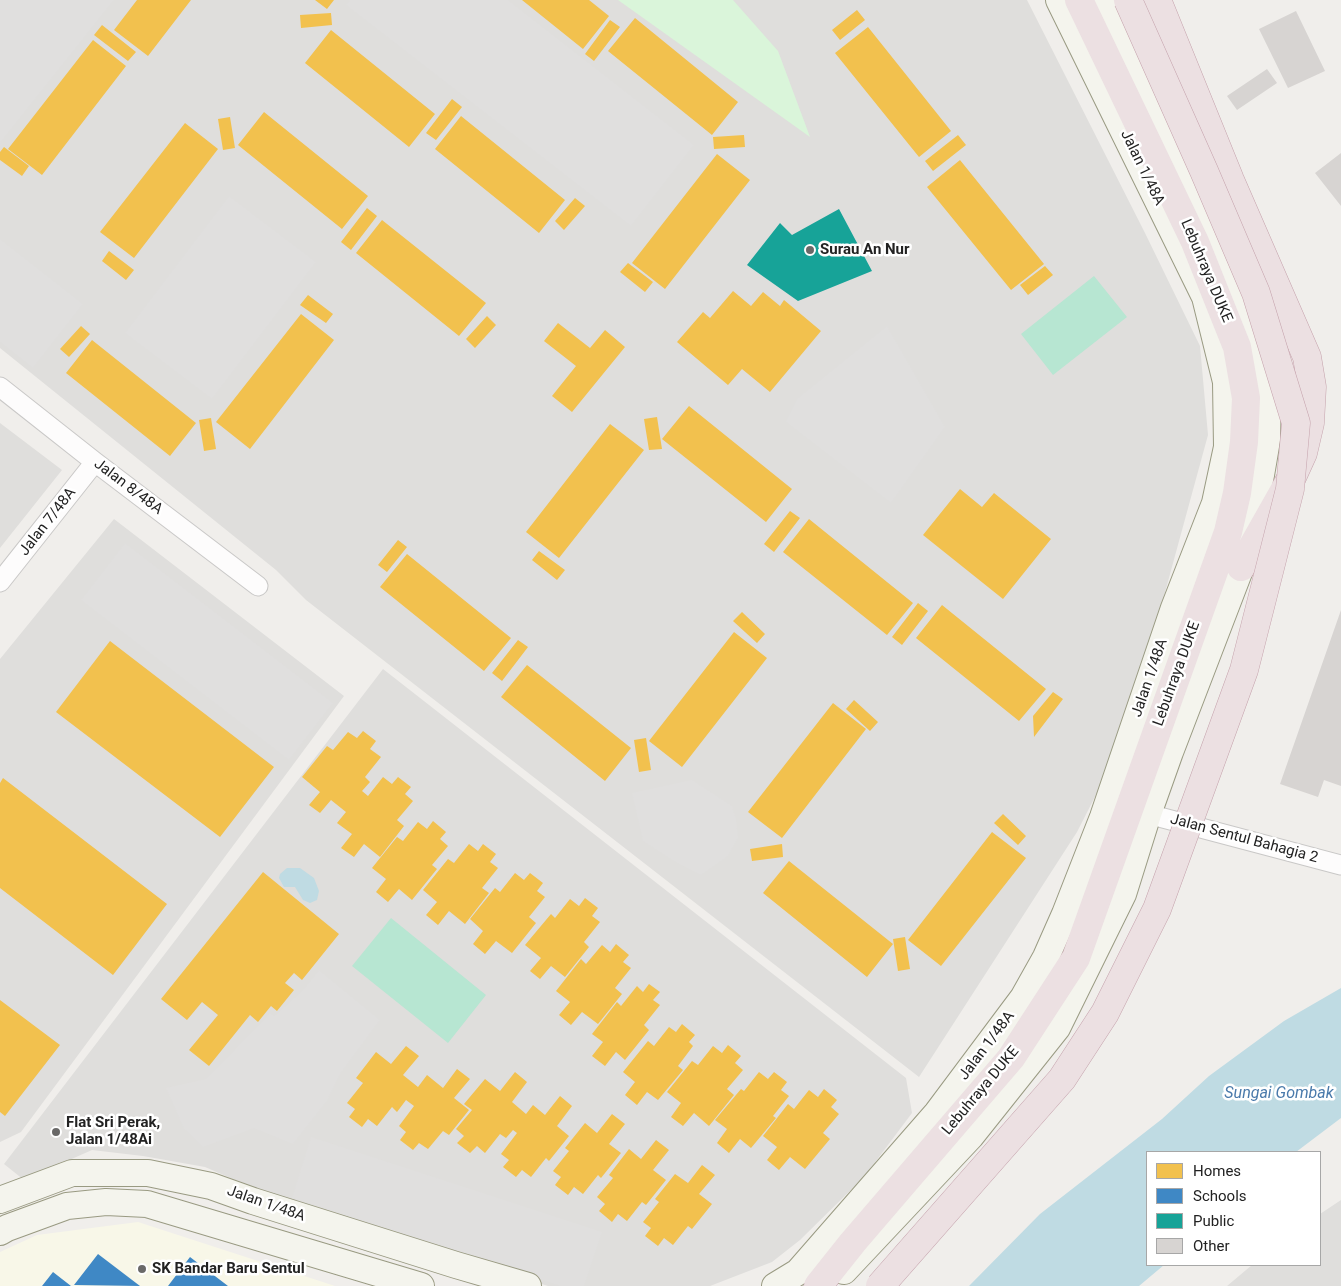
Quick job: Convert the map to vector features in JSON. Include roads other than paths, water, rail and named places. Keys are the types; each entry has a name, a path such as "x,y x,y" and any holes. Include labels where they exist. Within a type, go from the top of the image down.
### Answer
{"highway":[{"name":"Lebuhraya DUKE","path":"818,1286 853,1242 1011,1058 1076,958 1228,532 1237,493 1244,442 1246,398 1237,347 1195,242 1079,0"},
{"path":"880,1286 1062,1079 1105,1013 1157,909 1244,670 1290,488 1296,424 1256,293 1128,0"},
{"path":"1157,0 1230,180 1307,357 1312,387 1310,423 1303,453 1293,476 1241,567"}],"main road":[{"name":"Jalan 1/48A","path":"775,1286 798,1272 937,1113 1023,998 1046,957 1103,817 1174,608 1215,503 1227,447 1226,382 1205,296 1059,0"},
{"path":"830,1286 971,1136 1058,1028 1123,894 1170,752 1241,567 1261,475 1267,440 1268,394 1260,347 1216,234 1104,0"},
{"name":"Jalan 1/48A","path":"0,1200 72,1173 148,1173 212,1186 382,1242 528,1286"},
{"path":"0,1232 67,1206 106,1202 147,1204 421,1286"}],"street":[{"name":"Jalan 8/48A","path":"0,386 95,462 258,586"},
{"name":"Jalan 7/48A","path":"0,582 95,462"},
{"name":"Jalan Sentul Bahagia 2","path":"1148,814 1341,865"}],"water":[{"path":"287,868 300,868 314,878 319,891 317,900 310,903 303,900 295,887 284,887 279,878 280,874"},
{"name":"Sungai Gombak","path":"1341,988 1341,1118 1297,1151 1146,1151 1146,1266 1163,1266 1139,1286 969,1286 1040,1214 1162,1119 1209,1076 1284,1021"}],"place":[{"name":"Surau An Nur","path":"810,250"},
{"name":"Flat Sri Perak, Jalan 1/48Ai","path":"56,1132"},
{"name":"SK Bandar Baru Sentul","path":"142,1269"}]}
